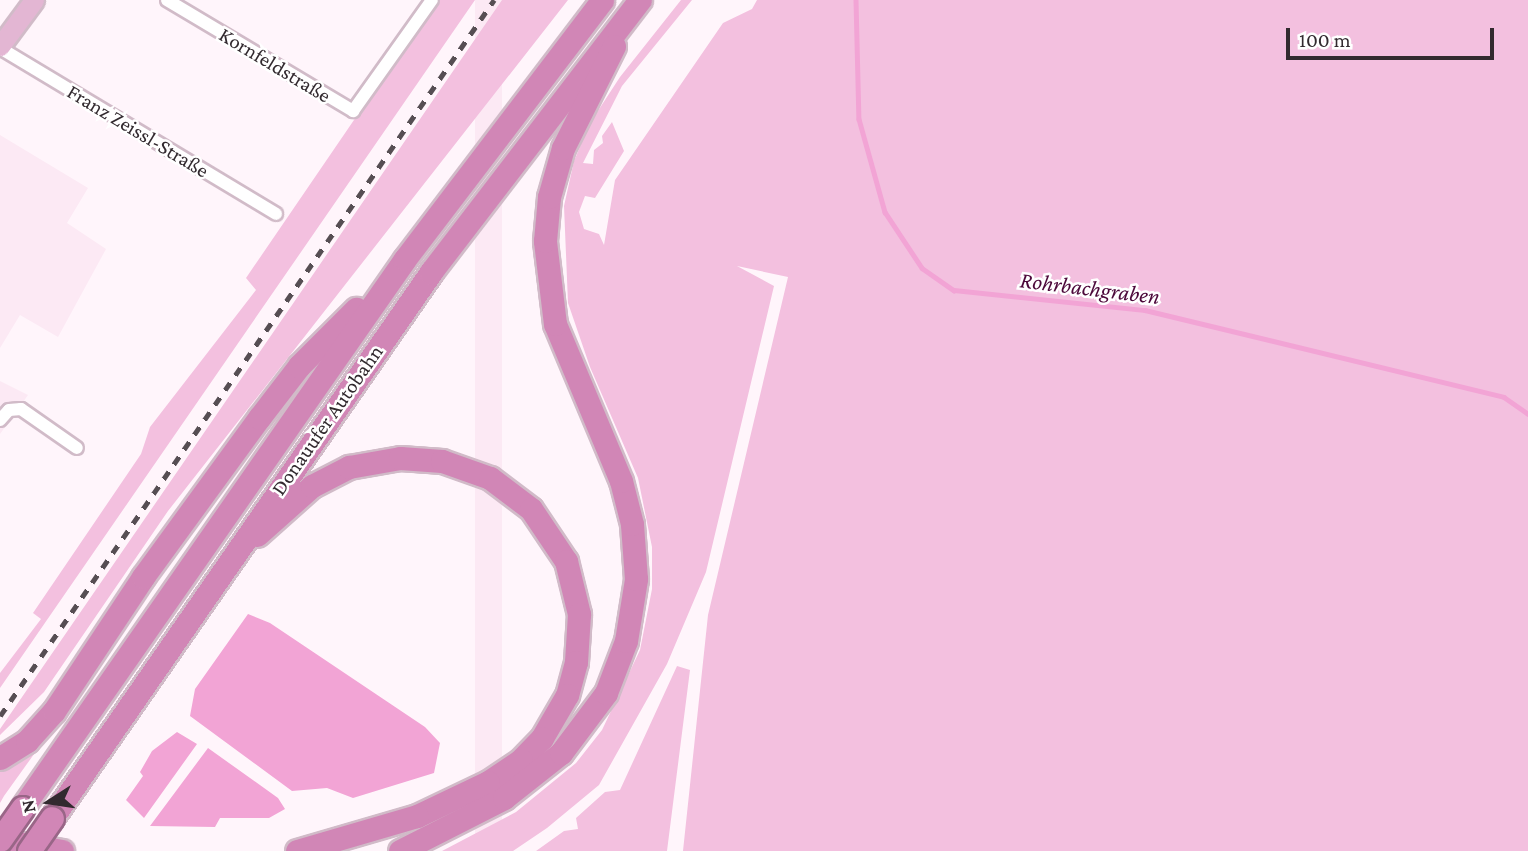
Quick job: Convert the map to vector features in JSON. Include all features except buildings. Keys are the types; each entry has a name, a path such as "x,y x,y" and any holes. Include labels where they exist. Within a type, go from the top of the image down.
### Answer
{"highway":[{"name":"Donauufer Autobahn","path":"0,840 405,259 602,0"},
{"name":"Donauufer Autobahn","path":"29,851 228,560 431,272 635,7"},
{"path":"400,851 504,798 561,753 606,693 626,641 636,579 632,524 621,481 555,324 545,242 549,197 563,148 635,7"},
{"path":"0,758 27,741 54,711 143,577 299,366 405,259"},
{"path":"228,560 300,495 336,473 384,459 425,458 490,478 531,509 559,547 576,595 580,629 572,680 551,724 521,760 488,782 417,816 297,851"},
{"path":"0,840 62,851"}],"main road":[{"path":"0,47 34,0"}],"street":[{"name":"Kornfeldstraße","path":"167,0 352,111 432,0"},
{"name":"Franz Zeissl-Straße","path":"0,47 276,214"},
{"path":"0,420 9,410 21,409 77,449"}],"shaded area":[{"path":"436,0 475,0 0,688 0,673 41,619 33,613 141,454 150,427 256,290 246,278"},
{"path":"475,0 502,0 502,836 475,836"},
{"path":"502,0 568,0 168,511 44,692 0,735 0,729"},
{"path":"681,0 692,0 622,86 583,163 593,164 594,150 603,143 602,136 612,122 624,151 595,198 585,196 579,212 584,229 599,234 604,245 615,180 723,23 752,9 757,0 1528,0 1528,851 683,851 708,615 788,277 737,266 774,286 706,572 667,664 599,785 547,828 513,851 442,851 516,812 576,763 602,730 640,650 652,589 652,547 638,478 590,367 568,303 564,206 574,161 590,123 620,77"},
{"path":"0,135 88,188 67,223 106,249 58,337 20,315 0,348"},
{"path":"0,381 28,395 0,434"},
{"path":"248,614 270,623 425,727 440,743 434,773 353,798 327,788 292,791 190,716 195,689"},
{"path":"677,666 690,670 667,851 536,851 564,831 578,829 576,818 605,792 620,790"},
{"path":"52,729 4,796 0,803 0,767"},
{"path":"177,732 197,744 144,818 126,800 143,776 140,772 152,751"},
{"path":"208,748 278,798 285,809 269,818 220,818 215,827 150,826"}],"waterway":[{"name":"Rohrbachgraben","path":"856,0 859,119 885,212 922,268 954,290 1145,310 1504,397 1528,414"}],"railway":[{"path":"0,716 494,0"}]}
